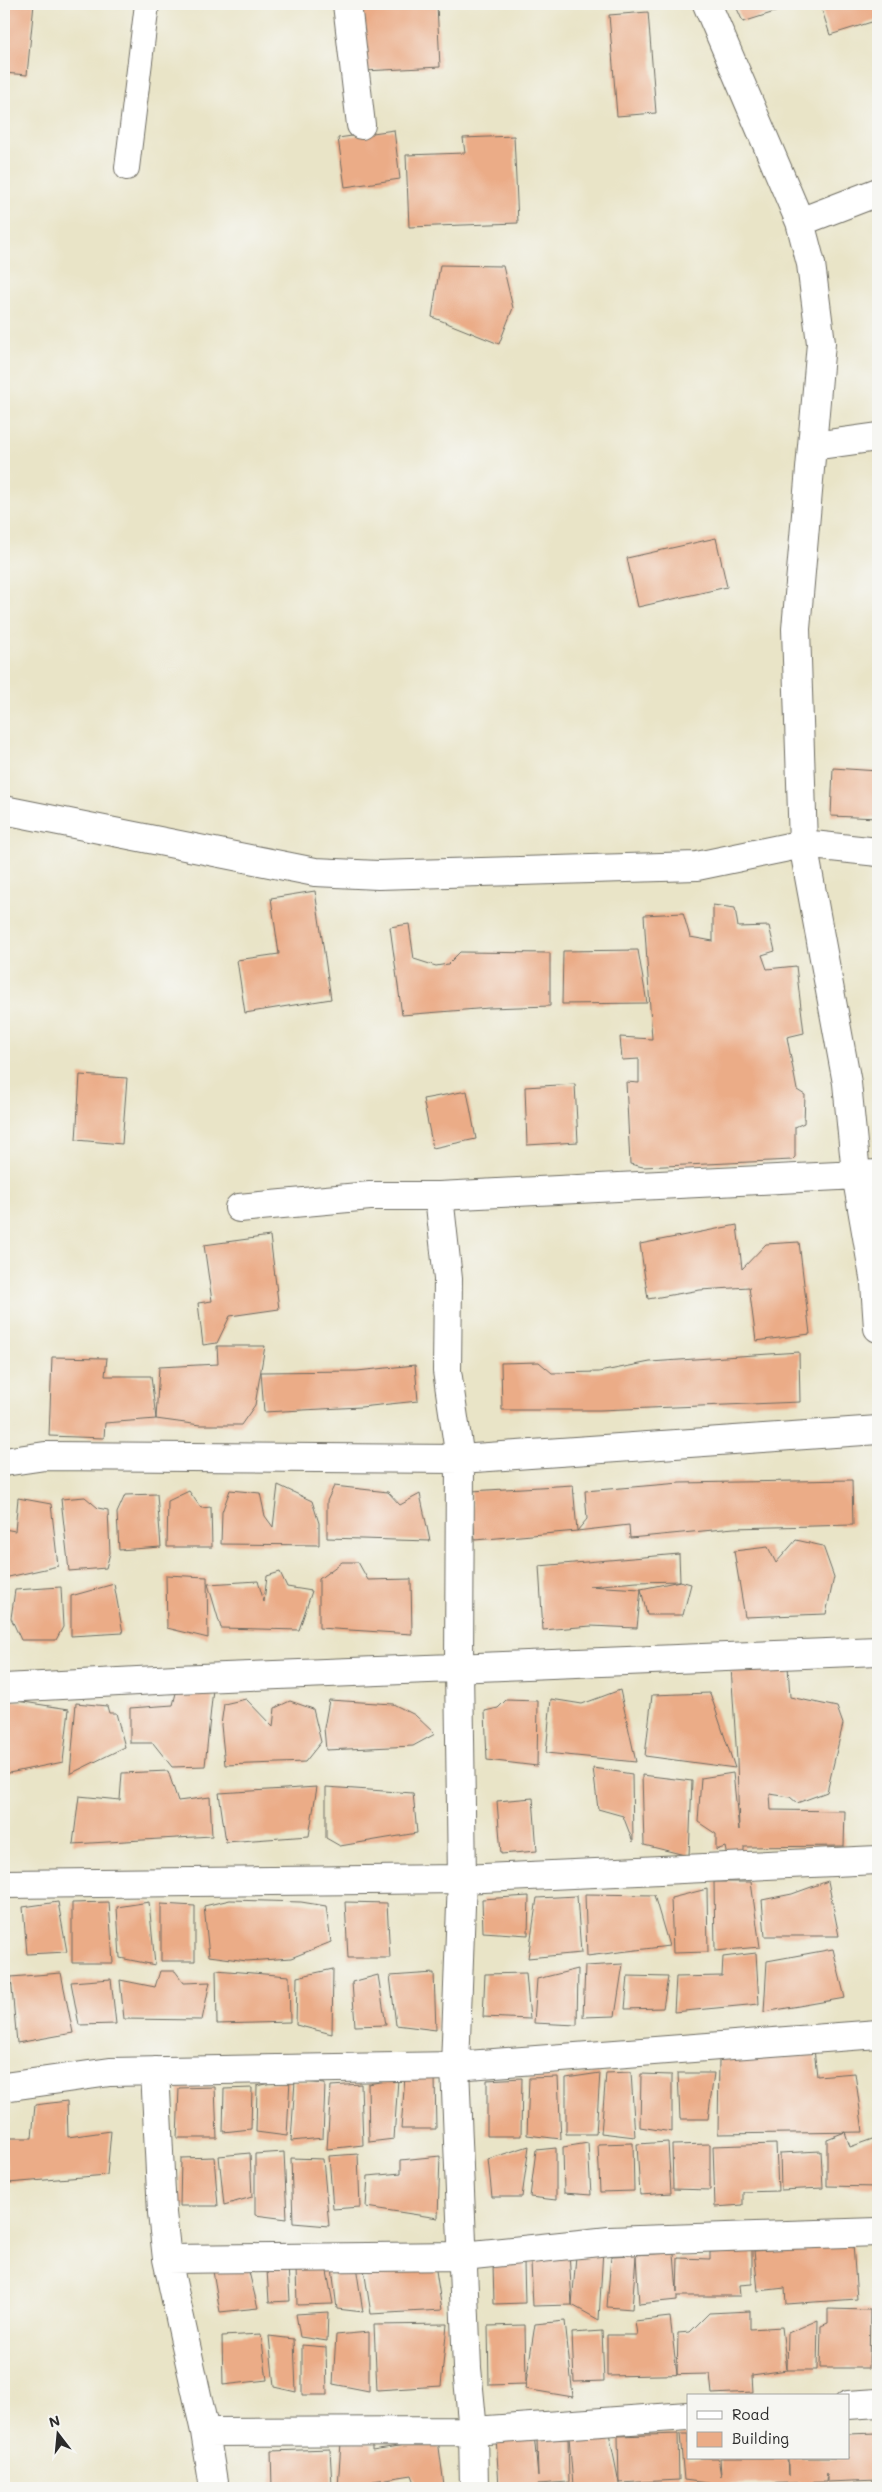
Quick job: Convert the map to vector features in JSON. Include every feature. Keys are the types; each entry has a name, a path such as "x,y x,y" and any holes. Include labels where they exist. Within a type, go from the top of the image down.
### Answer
{"street":[{"path":"348,4 360,125"},
{"path":"707,4 800,222 811,264 821,343 796,629 803,844 847,1083 867,1174 878,1328"},
{"path":"800,222 878,192"},
{"path":"813,446 878,437"},
{"path":"4,810 314,872 369,875 697,866 803,844 878,852"},
{"path":"239,1208 370,1196 439,1196 867,1174"},
{"path":"439,1196 448,1280 447,1372 460,1459 459,1668 462,1879 455,2066 467,2368 474,2431 474,2488"},
{"path":"4,1462 45,1456 460,1459 878,1430"},
{"path":"4,1688 878,1651"},
{"path":"4,1884 462,1879 878,1860"},
{"path":"4,2087 110,2072 455,2066 878,2034"},
{"path":"155,2071 162,2213 167,2259 205,2432 214,2488"},
{"path":"167,2259 463,2256 609,2241 878,2232"},
{"path":"850,2405 878,2403"},
{"path":"205,2432 474,2431 687,2416"}],"lane":[{"path":"127,168 147,4"}],"building":[{"path":"4,4 34,4 27,75 4,73"},
{"path":"362,4 437,4 440,67 365,71"},
{"path":"735,4 800,4 743,22"},
{"path":"820,4 878,4 878,20 830,35"},
{"path":"648,12 656,113 617,116 609,15"},
{"path":"394,130 400,179 345,187 338,138"},
{"path":"514,136 518,223 409,227 406,155 465,153 463,138"},
{"path":"440,265 503,266 513,308 499,344 432,317"},
{"path":"716,538 727,587 638,607 627,558"},
{"path":"833,768 878,771 878,818 831,816"},
{"path":"315,891 331,999 245,1013 237,960 279,954 271,898"},
{"path":"713,905 735,908 738,927 769,926 775,951 762,955 767,969 796,966 804,1033 787,1037 797,1090 805,1095 804,1123 795,1127 795,1157 792,1160 643,1167 630,1164 626,1082 639,1083 639,1059 622,1060 620,1037 652,1039 644,915 683,913 690,937 713,941"},
{"path":"409,924 414,959 436,966 448,964 460,952 550,953 550,1006 489,1008 402,1015 390,927"},
{"path":"638,950 647,1003 562,1004 563,951"},
{"path":"80,1075 127,1078 122,1144 76,1140"},
{"path":"575,1084 578,1142 527,1145 525,1087"},
{"path":"467,1091 476,1139 433,1148 423,1099"},
{"path":"737,1225 742,1269 766,1244 799,1242 810,1334 756,1341 749,1287 700,1290 648,1299 640,1244"},
{"path":"270,1236 279,1309 230,1316 217,1343 203,1345 198,1303 212,1301 204,1245"},
{"path":"217,1346 265,1346 255,1405 241,1425 200,1425 156,1419 159,1367 218,1364"},
{"path":"799,1352 800,1402 600,1410 502,1410 501,1363 539,1362 552,1373 599,1372 650,1362"},
{"path":"52,1357 107,1358 105,1376 151,1376 156,1419 105,1423 104,1438 49,1436"},
{"path":"415,1365 418,1401 361,1407 264,1412 261,1372 357,1371"},
{"path":"852,1480 853,1525 734,1528 630,1538 629,1525 577,1531 587,1519 585,1491 680,1483"},
{"path":"278,1485 312,1501 319,1523 319,1545 221,1544 222,1512 230,1490 260,1493 265,1516 273,1527"},
{"path":"573,1485 577,1531 475,1540 471,1491"},
{"path":"334,1486 388,1492 400,1505 420,1494 430,1541 327,1538 327,1501"},
{"path":"189,1491 201,1508 211,1507 212,1547 167,1547 168,1501"},
{"path":"157,1494 161,1547 119,1550 117,1513 125,1495"},
{"path":"85,1497 98,1508 108,1510 110,1553 106,1568 69,1571 61,1499"},
{"path":"18,1498 51,1504 58,1566 4,1578 4,1529 15,1531"},
{"path":"796,1540 823,1546 834,1577 826,1614 745,1617 734,1551 768,1547 776,1563"},
{"path":"679,1554 680,1581 589,1586 641,1589 637,1628 591,1626 543,1630 539,1566"},
{"path":"342,1562 358,1562 368,1580 411,1579 412,1634 319,1628 319,1579"},
{"path":"280,1572 287,1587 312,1591 299,1630 221,1628 208,1584 258,1581 264,1602 267,1576"},
{"path":"166,1575 207,1577 208,1638 167,1628"},
{"path":"680,1581 691,1584 683,1615 647,1615 641,1589"},
{"path":"114,1584 123,1633 71,1636 71,1596"},
{"path":"61,1587 63,1627 56,1640 21,1640 11,1618 15,1590"},
{"path":"788,1666 790,1697 837,1707 843,1724 827,1792 797,1803 790,1797 770,1794 771,1810 845,1811 844,1846 744,1847 744,1856 728,1861 725,1847 716,1850 716,1834 698,1822 701,1778 733,1773 739,1830 731,1667"},
{"path":"178,1685 213,1689 205,1766 172,1767 153,1743 130,1743 130,1708 173,1705"},
{"path":"620,1690 636,1762 546,1753 551,1699 582,1704"},
{"path":"710,1693 735,1768 645,1756 652,1695"},
{"path":"4,1699 69,1709 63,1762 4,1774"},
{"path":"246,1699 273,1727 275,1708 290,1701 313,1709 321,1742 305,1762 225,1765 221,1725 224,1704"},
{"path":"329,1700 393,1704 415,1715 435,1734 413,1746 326,1750 324,1728"},
{"path":"506,1700 538,1701 537,1766 487,1760 485,1711 498,1708"},
{"path":"76,1703 107,1706 109,1713 116,1713 125,1747 70,1774"},
{"path":"593,1768 632,1774 633,1842 623,1816 598,1809"},
{"path":"168,1771 178,1801 210,1797 212,1836 73,1844 79,1796 120,1800 122,1773"},
{"path":"642,1775 692,1781 689,1856 644,1845"},
{"path":"317,1787 309,1836 226,1842 219,1793"},
{"path":"326,1787 413,1793 417,1833 340,1846 326,1838"},
{"path":"533,1798 537,1851 501,1854 497,1801"},
{"path":"828,1881 839,1936 765,1936 762,1900 792,1894"},
{"path":"714,1882 751,1882 760,1947 715,1951"},
{"path":"707,1889 708,1952 673,1953 671,1898"},
{"path":"585,1894 654,1895 669,1946 587,1956"},
{"path":"529,1896 528,1935 483,1932 482,1899"},
{"path":"577,1896 581,1953 528,1958 537,1898"},
{"path":"230,1900 301,1902 326,1906 331,1942 291,1958 247,1961 209,1956 204,1906"},
{"path":"58,1902 67,1952 27,1954 23,1907"},
{"path":"109,1902 113,1963 72,1963 72,1903"},
{"path":"149,1902 155,1965 120,1958 117,1907"},
{"path":"345,1902 387,1903 390,1958 348,1958"},
{"path":"161,1904 195,1906 195,1961 161,1961"},
{"path":"833,1949 845,1998 764,2012 767,1961"},
{"path":"756,1953 759,2004 674,2012 676,1977 722,1976 723,1957"},
{"path":"623,1964 615,2016 583,2017 585,1966"},
{"path":"333,1969 332,2034 296,2025 297,1977"},
{"path":"578,1969 577,2025 534,2023 537,1979"},
{"path":"216,1970 289,1976 290,2022 217,2024"},
{"path":"160,1971 175,1971 184,1983 210,1982 202,2020 124,2019 120,1980 155,1987"},
{"path":"61,1973 73,2033 17,2043 11,1977"},
{"path":"434,1973 436,2030 396,2025 390,1976"},
{"path":"526,1973 530,2019 483,2017 485,1974"},
{"path":"378,1975 386,2025 355,2026 352,1982"},
{"path":"628,1976 668,1977 663,2008 625,2009"},
{"path":"111,1979 116,2024 79,2025 71,1982"},
{"path":"814,2049 817,2076 855,2073 863,2132 718,2134 719,2059"},
{"path":"631,2072 635,2137 601,2133 606,2073"},
{"path":"600,2073 596,2134 566,2134 566,2078"},
{"path":"678,2073 714,2073 708,2119 680,2119"},
{"path":"641,2074 672,2075 672,2132 640,2127"},
{"path":"405,2076 435,2077 436,2129 401,2129"},
{"path":"558,2077 561,2139 527,2135 529,2078"},
{"path":"522,2078 521,2136 487,2136 487,2080"},
{"path":"290,2079 287,2136 256,2132 257,2086"},
{"path":"398,2079 394,2139 369,2142 368,2084"},
{"path":"295,2081 325,2084 323,2138 291,2141"},
{"path":"361,2084 363,2145 327,2149 331,2086"},
{"path":"215,2087 217,2138 177,2138 179,2088"},
{"path":"252,2088 251,2129 223,2132 224,2089"},
{"path":"67,2101 68,2137 111,2131 107,2175 8,2183 4,2138 32,2138 35,2105"},
{"path":"845,2132 850,2147 878,2137 877,2187 827,2186 827,2139"},
{"path":"668,2142 671,2193 640,2195 637,2144"},
{"path":"588,2143 591,2195 564,2193 563,2147"},
{"path":"633,2143 634,2191 600,2192 598,2144"},
{"path":"710,2144 710,2190 673,2189 672,2145"},
{"path":"776,2144 778,2191 743,2192 743,2205 715,2207 713,2146"},
{"path":"529,2146 522,2197 492,2197 488,2159"},
{"path":"556,2148 556,2200 530,2197 536,2150"},
{"path":"821,2151 823,2188 781,2190 780,2153"},
{"path":"284,2152 287,2219 255,2215 255,2154"},
{"path":"250,2153 252,2197 224,2205 219,2156"},
{"path":"358,2154 360,2207 333,2209 329,2156"},
{"path":"440,2156 438,2218 366,2207 368,2176 401,2173 401,2160"},
{"path":"214,2157 218,2206 180,2206 181,2158"},
{"path":"291,2158 323,2159 329,2226 293,2223"},
{"path":"853,2244 857,2299 786,2304 785,2288 758,2291 754,2251"},
{"path":"603,2249 599,2320 572,2305 576,2256"},
{"path":"752,2250 752,2284 739,2285 740,2296 677,2296 677,2300 639,2304 636,2256 632,2309 607,2307 611,2256 674,2253 677,2293 678,2258 710,2259 710,2252"},
{"path":"569,2251 572,2305 533,2306 531,2263"},
{"path":"524,2263 525,2303 494,2304 493,2264"},
{"path":"247,2264 258,2308 220,2312 213,2271"},
{"path":"435,2264 442,2310 371,2314 364,2269"},
{"path":"288,2265 290,2301 269,2302 267,2270"},
{"path":"326,2266 333,2304 297,2305 296,2268"},
{"path":"356,2266 363,2312 337,2309 332,2268"},
{"path":"828,2309 870,2310 869,2368 820,2368 821,2326 828,2323"},
{"path":"750,2311 750,2329 782,2327 787,2370 752,2375 753,2392 712,2394 710,2374 607,2376 607,2335 637,2335 635,2321 670,2317 677,2374 678,2333 690,2332 709,2313"},
{"path":"328,2312 327,2341 300,2337 296,2314"},
{"path":"818,2320 817,2370 787,2370 788,2333"},
{"path":"565,2321 573,2397 525,2389 535,2324"},
{"path":"447,2324 441,2386 377,2390 374,2325"},
{"path":"525,2325 526,2384 489,2385 488,2326"},
{"path":"602,2331 604,2381 574,2382 572,2333"},
{"path":"369,2332 369,2391 333,2384 336,2335"},
{"path":"261,2334 267,2380 223,2385 222,2336"},
{"path":"269,2336 294,2339 296,2392 274,2387"},
{"path":"302,2345 326,2347 327,2395 302,2395"},
{"path":"609,2433 619,2483 618,2488 585,2488 573,2485 569,2437"},
{"path":"876,2433 878,2480 827,2482 827,2473 826,2482 722,2485 684,2480 680,2434 687,2434 687,2460 718,2460 721,2476 720,2460 787,2460 788,2476 788,2460 850,2460 850,2434"},
{"path":"534,2434 538,2477 537,2440 568,2439 569,2482 538,2484 538,2488 499,2488 496,2436"},
{"path":"678,2434 679,2480 619,2483 618,2436"},
{"path":"438,2440 444,2485 417,2488 412,2475 373,2481 373,2488 338,2488 341,2442 372,2443 372,2450"},
{"path":"330,2449 332,2486 272,2488 271,2451"}]}
